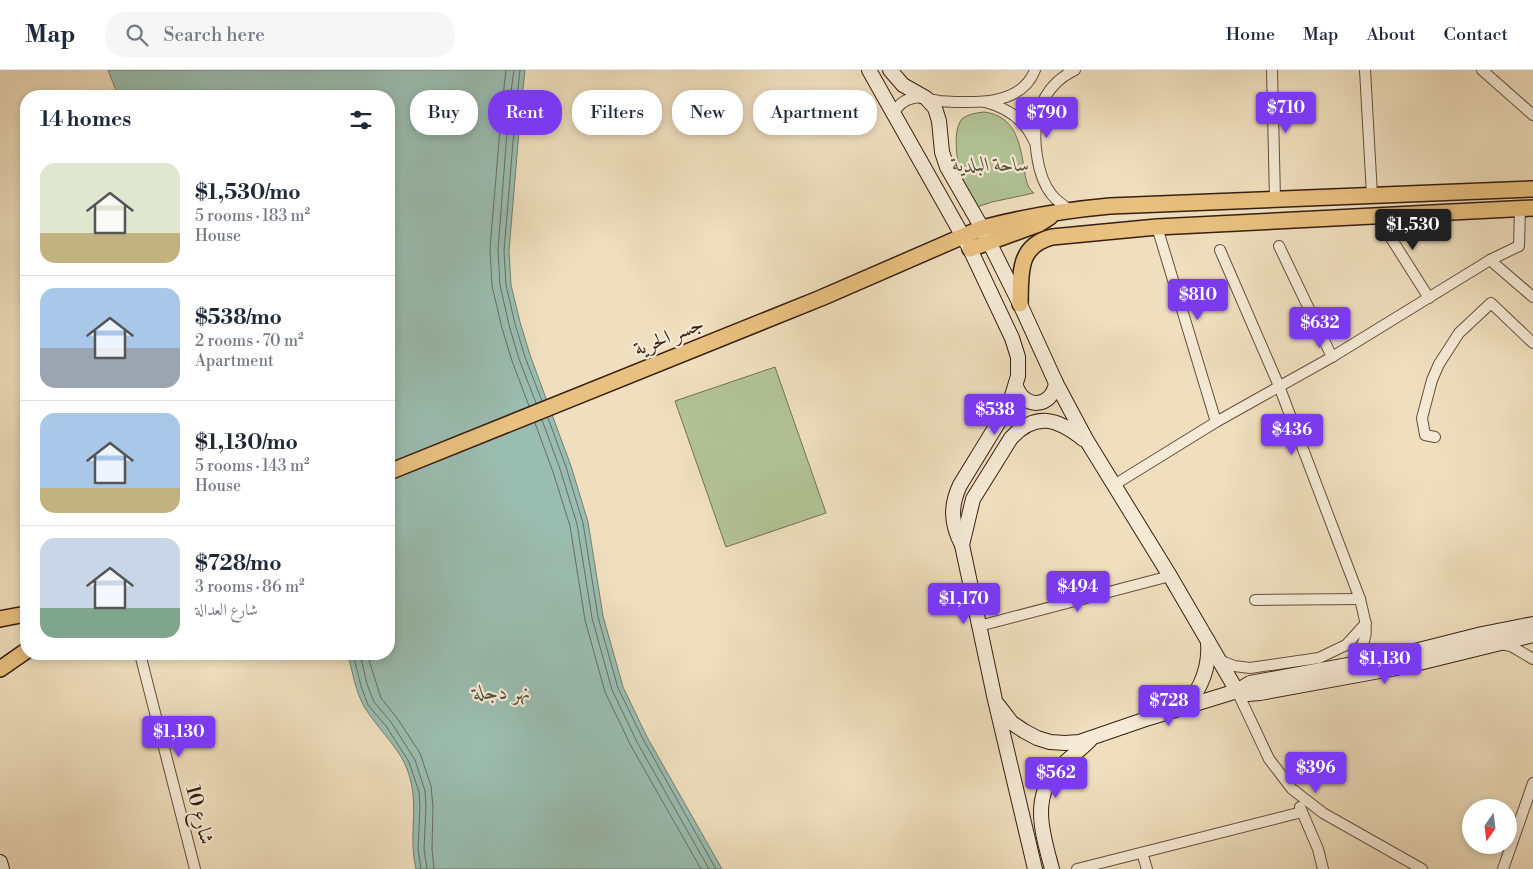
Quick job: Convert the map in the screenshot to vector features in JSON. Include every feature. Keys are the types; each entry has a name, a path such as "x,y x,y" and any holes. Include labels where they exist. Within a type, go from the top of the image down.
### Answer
{"main road":[{"path":"869,70 966,243 1016,347 1019,367 1016,386 1003,414 956,495 952,515 957,536 962,545 995,700 1035,869"},
{"path":"890,70 903,85 926,98 935,108 938,114 942,152 947,167 982,228 1020,304 1056,383 1087,441 1170,576 1237,691 1248,694 1260,694 1438,659 1533,635"},
{"path":"966,243 982,228 1054,212 1110,206 1533,189"},
{"path":"1020,304 1022,265 1028,252 1039,242 1052,237 1157,228 1527,208"},
{"path":"966,243 989,242 1044,223 1054,212"},
{"name":"جسر الحرية","path":"395,470 821,298 966,243"},
{"path":"1016,386 1022,398 1034,403 1047,400 1052,395 1056,383"},
{"path":"962,545 969,510 977,489 1011,438 1018,431 1035,422 1054,422 1063,424 1087,441"},
{"path":"0,618 20,615"},
{"path":"995,700 1012,723 1037,738 1050,742 1079,742 1237,691 1255,682 1391,658 1482,634 1533,624"},
{"path":"1185,707 1196,692 1204,676 1208,658 1207,640"},
{"path":"0,670 20,655"},
{"path":"1052,869 1043,832 1040,806 1046,786 1058,769 1093,738"},
{"path":"1026,837 1043,832"},
{"path":"0,862 2,869"}],"street":[{"path":"985,102 1018,92 1028,84 1036,70"},
{"path":"1070,210 1057,200 1046,187 1039,166 1035,145 1035,130 1041,104 1049,92 1058,81 1075,70"},
{"path":"1272,70 1275,199"},
{"path":"1365,70 1372,196"},
{"path":"1482,70 1533,115"},
{"path":"893,115 904,102 914,98 985,102 1007,110 1016,116 1024,124 1035,145"},
{"path":"1114,485 1216,422 1332,357 1490,260 1519,246 1527,208"},
{"path":"1377,216 1429,298"},
{"path":"1157,228 1216,422"},
{"path":"1279,246 1332,357"},
{"path":"1220,250 1278,386 1360,599 1366,623 1365,642 1351,665"},
{"path":"1490,260 1533,297"},
{"path":"1436,437 1425,435 1422,418 1432,380 1439,364 1459,332 1492,303 1533,343"},
{"path":"979,626 1170,576"},
{"path":"1255,600 1360,599"},
{"path":"1219,660 1234,666 1250,668 1319,658 1346,645 1366,623"},
{"path":"1490,645 1501,644 1511,646 1533,659"},
{"name":"شارع 10","path":"142,660 195,869"},
{"path":"1237,691 1269,760 1292,790 1318,849 1323,869"},
{"path":"1503,869 1533,783"},
{"path":"1292,790 1322,813 1422,869"},
{"path":"1077,869 1302,812"},
{"path":"1142,852 1147,869"}],"green space":[{"name":"ساحة البلدية","path":"975,113 994,114 1003,119 1014,132 1018,140 1027,182 1029,188 1034,193 992,202 968,210 958,163 956,137 958,126 962,119"},
{"path":"775,367 826,513 726,547 675,401"}],"water":[{"name":"نهر دجلة","path":"108,70 525,70 523,90 488,90 488,135 519,135 509,251 511,285 520,322 530,355 571,466 588,522 603,616 623,687 647,737 722,869 416,869 413,842 414,804 410,778 401,757 362,702 350,660 395,660 395,90 116,90"}]}
